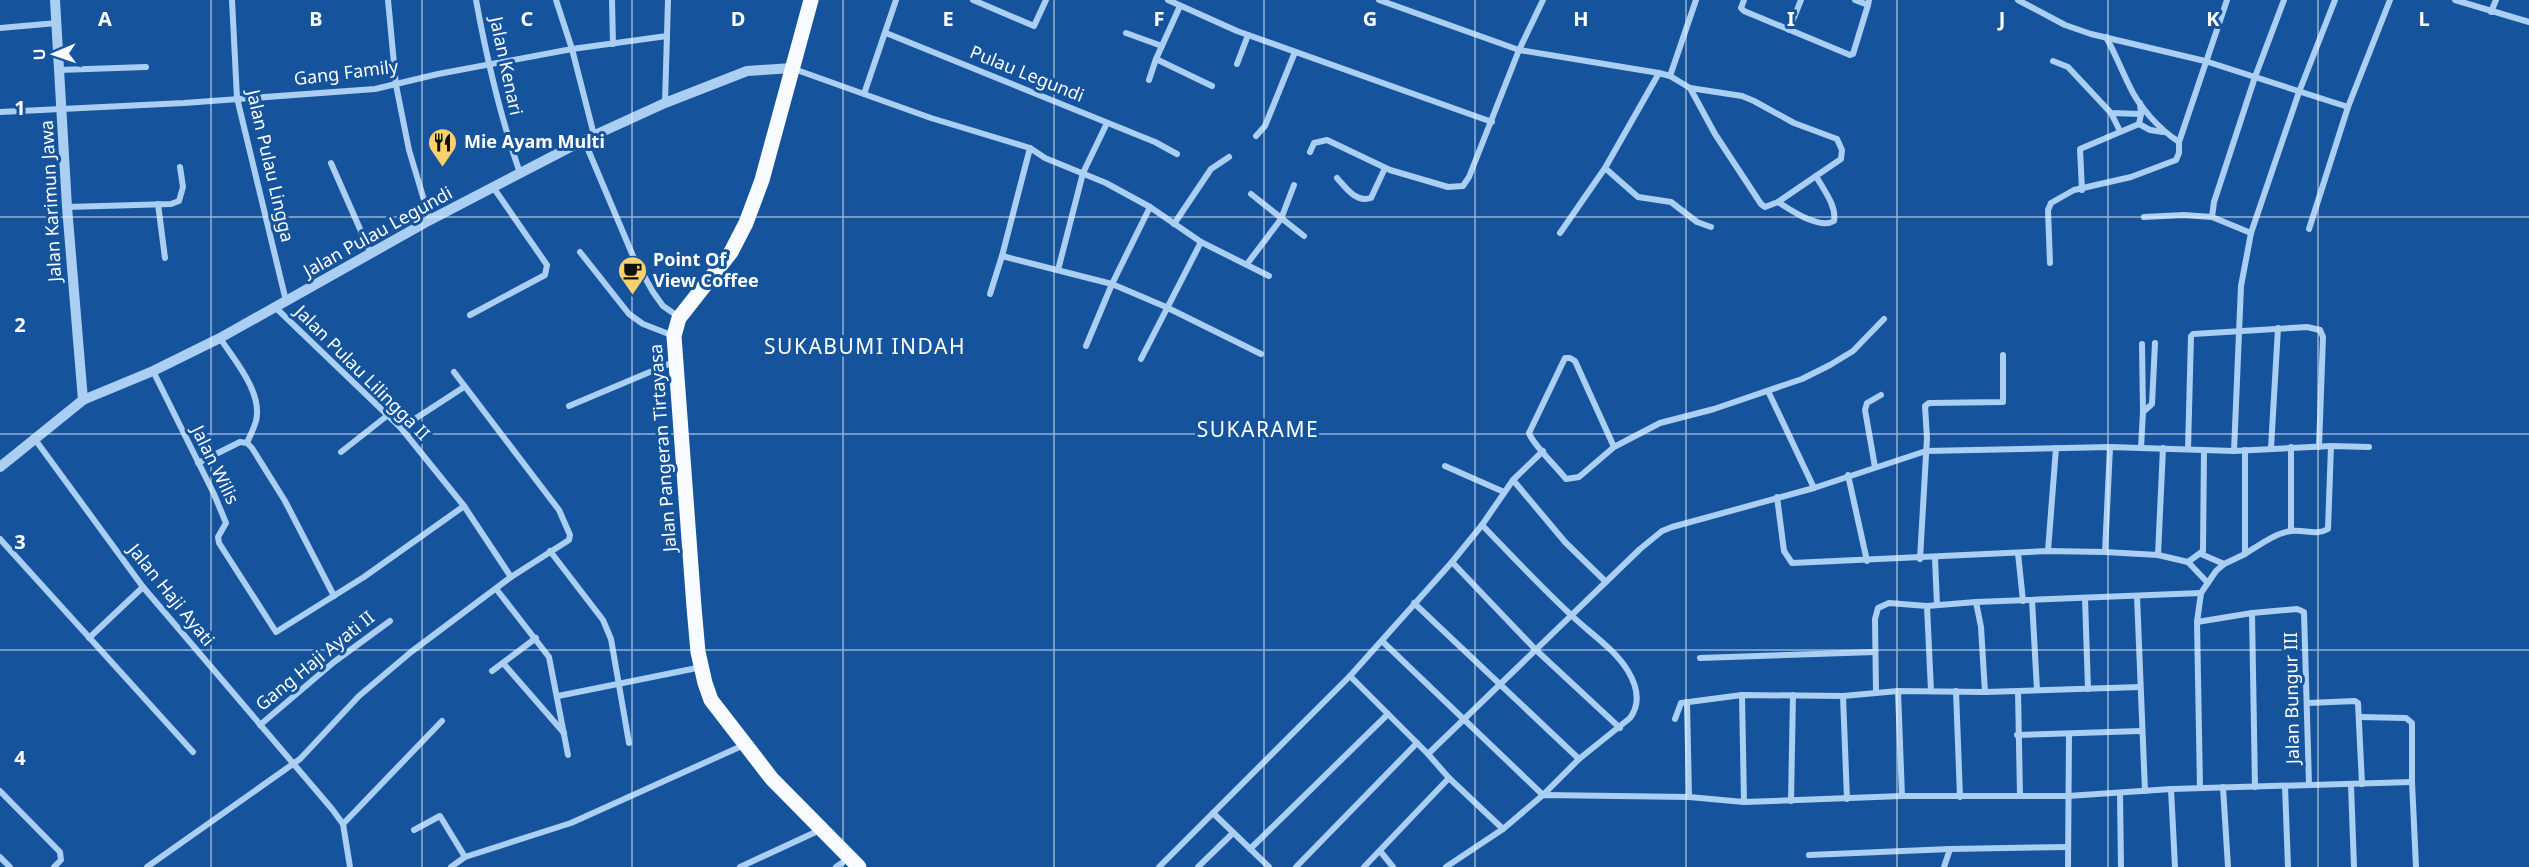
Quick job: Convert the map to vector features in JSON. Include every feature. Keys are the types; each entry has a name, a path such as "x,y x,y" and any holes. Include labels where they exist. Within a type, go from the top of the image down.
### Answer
{"main road":[{"name":"Jalan Pangeran Tirtayasa","path":"811,0 762,180 746,224 731,252 679,318 675,336 676,360 694,607 702,667 711,700 772,779 854,862"}],"street":[{"name":"Jalan Karimun Jawa","path":"55,0 67,207 82,400"},
{"name":"Jalan Pulau Lingga","path":"232,0 237,98 286,302"},
{"path":"388,0 396,85 409,150 430,220"},
{"name":"Jalan Kenari","path":"476,0 488,66 503,125 520,173"},
{"path":"556,0 572,49 589,138 633,256 663,306 679,318"},
{"path":"612,0 613,44"},
{"path":"665,103 668,0"},
{"path":"864,94 896,0"},
{"path":"973,0 1034,26 1046,0"},
{"path":"1168,0 1248,35 1492,122"},
{"path":"1379,0 1520,50 1659,73 1670,76 1690,88 1742,96 1794,123 1837,139 1842,150 1841,159 1778,202 1765,207 1715,134 1690,88"},
{"path":"1310,152 1314,143 1327,140 1385,168 1448,187 1463,186 1543,0"},
{"path":"1670,76 1696,0"},
{"path":"1744,0 1742,10 1852,55 1868,2 1855,0"},
{"path":"1789,30 1801,0"},
{"path":"2018,0 2065,25 2106,38 2205,61 2348,107"},
{"path":"2050,262 2049,206 2064,194 2124,180 2172,163 2179,153 2179,142 2205,61 2228,0"},
{"path":"2212,217 2214,202 2255,77 2284,0"},
{"path":"2234,451 2241,286 2251,233 2299,92 2335,0"},
{"path":"2309,229 2348,107 2390,0"},
{"path":"2455,0 2529,22"},
{"path":"2492,12 2496,0"},
{"path":"1149,80 1180,6"},
{"path":"0,28 57,23"},
{"name":"Pulau Legundi","path":"886,33 1155,142 1177,154"},
{"path":"1126,33 1162,46"},
{"path":"1237,64 1248,35"},
{"name":"Gang Family","path":"0,112 365,90 572,49 667,36"},
{"path":"2106,38 2122,64 2129,86 2140,102 2163,132 2179,142"},
{"path":"1256,136 1265,126 1295,52"},
{"path":"1156,59 1212,86"},
{"path":"2054,61 2068,67 2111,112 2120,131"},
{"path":"59,70 146,67"},
{"path":"792,68 931,118 1030,148 1045,158 1106,183 1149,207 1201,242 1269,276"},
{"name":"Jalan Pulau Legundi","path":"0,467 82,400 153,371 220,338 430,220 589,138 665,103 747,71 792,68"},
{"path":"1560,233 1605,168 1659,73"},
{"path":"2139,124 2142,114 2140,102"},
{"path":"2111,112 2142,114"},
{"path":"1058,270 1083,172 1107,123"},
{"path":"2082,190 2080,149 2139,124 2150,130 2163,132"},
{"path":"990,294 1030,148"},
{"path":"1174,224 1208,173 1229,157"},
{"path":"332,163 371,254"},
{"path":"67,207 158,204 179,201 183,187 180,167"},
{"path":"1337,178 1350,193 1360,199 1368,200 1385,168"},
{"path":"1605,168 1638,197 1671,202 1697,222 1711,227"},
{"path":"1778,202 1819,223 1834,221 1834,208 1816,176"},
{"path":"1247,264 1281,219 1294,185"},
{"path":"470,315 544,275 547,270 547,265 493,187"},
{"path":"1251,195 1304,236"},
{"path":"158,204 165,258"},
{"path":"1086,346 1112,284 1149,207"},
{"path":"2144,218 2184,215 2212,217 2251,233"},
{"path":"1141,359 1201,242"},
{"path":"580,252 629,314 643,324 675,336"},
{"path":"1002,256 1112,284 1166,307 1260,354"},
{"name":"Jalan Pulau Lilingga II","path":"276,308 401,428 464,506 511,577"},
{"path":"1614,447 1575,361 1565,358 1530,428 1531,440 1544,451 1569,480 1579,477 1614,447 1660,423 1714,409 1768,391 1802,379 1830,365 1852,351 1884,319"},
{"path":"2271,448 2278,328"},
{"path":"2188,449 2191,336 2196,333 2278,328 2317,328 2322,333 2319,447"},
{"path":"220,338 251,387 255,401 256,421 247,443"},
{"path":"2144,412 2152,404 2155,343"},
{"path":"2141,448 2144,412 2142,344"},
{"path":"1920,559 1926,451 1923,410 1926,404 2003,402 2003,355"},
{"path":"569,406 676,360"},
{"name":"Jalan Wilis","path":"153,371 226,522 218,537 219,543 276,632 334,596"},
{"path":"147,867 293,764 326,733 359,696 411,652 511,577 569,540 570,535 559,510 454,372"},
{"path":"401,428 464,387"},
{"path":"1768,391 1814,488"},
{"path":"1875,467 1865,410 1867,403 1881,395"},
{"path":"341,452 388,415"},
{"name":"Jalan Haji Ayati","path":"34,438 143,587 332,808 342,824"},
{"path":"198,463 232,445 240,442 247,443 285,501 334,596 464,506"},
{"path":"2200,788 2197,622 2201,593 2207,582 2224,564 2269,540 2291,531 2317,533 2325,531 2330,526 2331,446"},
{"path":"2105,552 2110,447"},
{"path":"1428,754 1499,683 1662,531 1814,488 1926,451 2110,447 2234,451 2291,447 2369,447"},
{"path":"2291,447 2291,531"},
{"path":"2048,551 2056,448"},
{"path":"2158,555 2163,448"},
{"path":"2201,554 2204,450"},
{"path":"2245,450 2245,554"},
{"path":"1159,867 1350,676 1452,562 1482,525 1513,480 1544,451"},
{"path":"1445,466 1504,492"},
{"path":"1848,476 1867,561"},
{"path":"1513,480 1565,542 1606,582"},
{"path":"1777,497 1784,551 1792,563 1920,559 2048,551 2105,552 2158,555 2188,562 2207,582"},
{"path":"1446,867 1503,829 1543,795 1579,759 1620,728 1636,709 1638,696 1628,671 1615,655 1571,615 1482,525"},
{"path":"0,539 193,752"},
{"path":"550,551 603,620 611,639 629,742"},
{"path":"2018,553 2023,601"},
{"path":"2188,562 2201,554"},
{"path":"2201,554 2224,564"},
{"path":"1935,558 1936,605"},
{"path":"1452,562 1535,649 1620,728"},
{"path":"89,638 143,587"},
{"path":"496,590 549,657 568,755"},
{"path":"1876,692 1875,619 1878,608 1889,603 1927,606 2201,593"},
{"path":"2137,596 2145,791"},
{"path":"2085,598 2088,690"},
{"path":"2032,600 2037,690"},
{"path":"1976,602 1981,627 1985,692"},
{"path":"1414,603 1579,759"},
{"path":"1927,606 1931,691"},
{"name":"Jalan Bungur III","path":"2197,622 2252,613 2297,609 2304,612 2309,785"},
{"path":"2252,613 2254,787"},
{"name":"Gang Haji Ayati II","path":"260,725 334,662 390,621"},
{"path":"492,671 536,638"},
{"path":"1382,641 1543,795 1689,797 1744,802 1847,800 1902,796 2068,796 2171,789 2412,782"},
{"path":"1700,658 1875,652"},
{"path":"503,663 564,733"},
{"path":"558,696 702,667"},
{"path":"1350,676 1449,778 1503,829"},
{"path":"1675,719 1678,708 1687,702 1742,695 1843,696 1898,691 1985,692 2140,687"},
{"path":"1898,691 1902,796"},
{"path":"2018,691 2017,735 2020,796"},
{"path":"1956,692 1960,797"},
{"path":"1742,695 1744,802"},
{"path":"1791,801 1793,695"},
{"path":"1843,696 1847,800"},
{"path":"2308,702 2355,701 2358,703 2362,784"},
{"path":"1687,702 1689,797"},
{"path":"1250,849 1388,714"},
{"path":"2360,717 2410,719 2416,867"},
{"path":"350,867 342,824 442,721"},
{"path":"2017,735 2141,731"},
{"path":"2068,867 2069,734"},
{"path":"1296,867 1417,743"},
{"path":"451,867 465,857 571,823 745,745"},
{"path":"1364,867 1449,778"},
{"path":"2351,784 2354,867"},
{"path":"2285,786 2288,867"},
{"path":"2223,788 2228,867"},
{"path":"2171,789 2175,867"},
{"path":"0,791 61,855 61,860 54,867"},
{"path":"2120,793 2121,867"},
{"path":"1213,813 1269,867"},
{"path":"414,830 440,816 465,857"},
{"path":"740,867 820,830"},
{"path":"1198,867 1233,833"},
{"path":"1809,855 2067,847"},
{"path":"1944,867 1950,849"},
{"path":"1380,851 1393,867"},
{"path":"0,857 10,867"},
{"path":"836,867 854,862"}],"place":[{"name":"Mie Ayam Multi","path":"443,168"},
{"name":"Point Of View Coffee","path":"632,296"}],"district":[{"name":"SUKABUMI INDAH","path":"865,347"},
{"name":"SUKARAME","path":"1258,430"}]}
